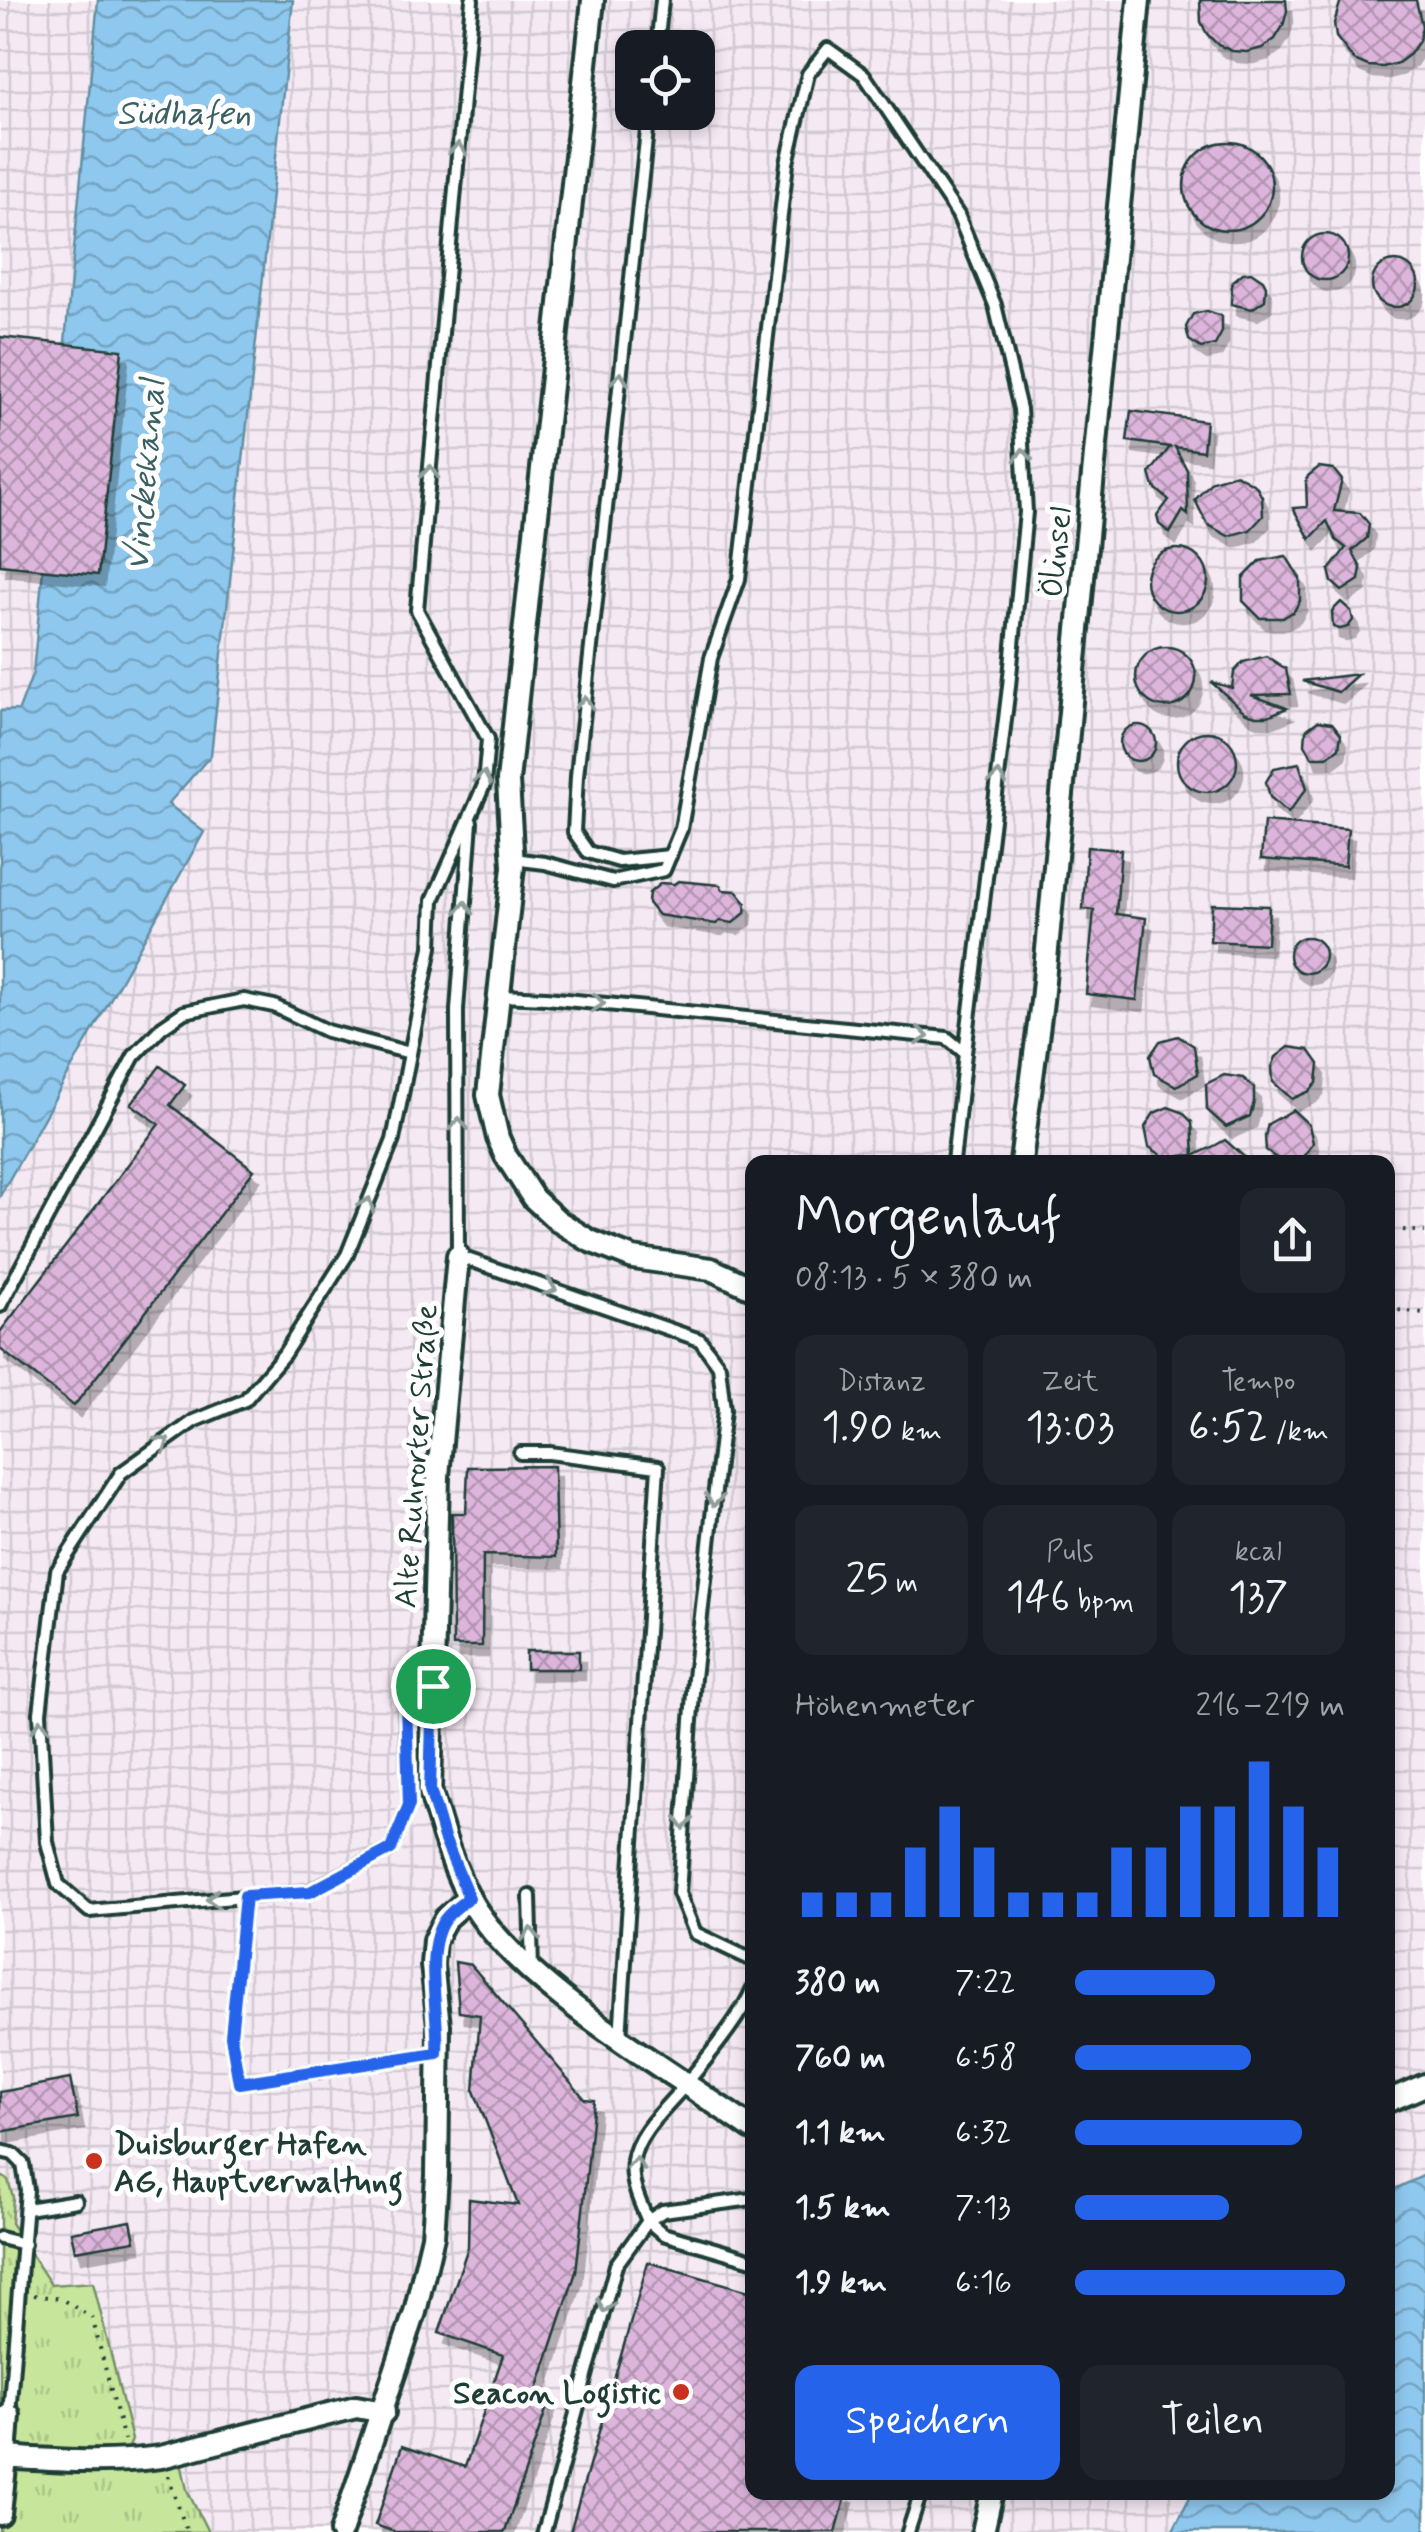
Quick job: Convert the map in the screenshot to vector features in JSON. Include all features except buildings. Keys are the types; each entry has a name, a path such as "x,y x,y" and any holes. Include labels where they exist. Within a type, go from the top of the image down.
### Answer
{"street":[{"path":"592,0 508,780 513,859 488,1094 506,1156 533,1198 573,1231 615,1253 711,1269 745,1285"},
{"name":"Ölinsel","path":"1022,1155 1042,1001 1139,0"},
{"name":"Ölinsel","path":"1027,1110 1035,1155"},
{"name":"Alte Ruhrorter Straße","path":"458,1256 438,1476 430,1790 444,1838 469,1898 499,1939 532,1971 745,2124"},
{"path":"341,2532 384,2412 415,2312 433,2236 439,2024 432,1965 434,1940 446,1918 469,1898"},
{"path":"1395,2098 1425,2085"},
{"path":"6,2457 87,2463 130,2461 212,2450 356,2407 384,2412"},
{"path":"0,2514 9,2415"},
{"path":"988,2531 991,2500"}],"lane":[{"path":"433,1686 412,1688 406,1701 409,1805 391,1849 310,1892 89,1911 58,1884 47,1842 40,1713 57,1571 121,1473 194,1421 245,1400 284,1354 347,1255 393,1140 431,947 433,900 484,785 488,740 418,610 472,0"},
{"path":"659,30 662,0"},
{"path":"513,859 612,881 664,870 670,856 680,829 711,658 739,579 786,163 808,74 828,50 864,76 958,215 994,305 1020,408 1026,512 1010,686 955,1155"},
{"path":"647,130 574,832 588,852 619,860 670,856"},
{"path":"472,812 457,1010 458,1256 700,1340 719,1366 724,1410 694,1678 679,1893 694,1933 745,1957"},
{"path":"501,996 947,1038 965,1053"},
{"path":"0,1306 134,1056 162,1027 184,1012 244,1000 274,1006 327,1031 410,1053"},
{"path":"520,1453 658,1467 620,2037"},
{"path":"245,1896 231,2036 239,2083 437,2053"},
{"path":"530,1896 532,1971"},
{"path":"745,2000 633,2156 638,2198 648,2221 663,2234 745,2258"},
{"path":"0,2151 13,2154 23,2164 27,2209 9,2415"},
{"path":"544,2532 616,2265 648,2221 664,2212 745,2200"},
{"path":"27,2209 76,2202"},
{"path":"0,2238 24,2244"},
{"path":"908,2532 918,2500"}],"path":[{"path":"1403,1230 1425,1232"},
{"path":"1395,1310 1425,1313"},
{"path":"20,2292 61,2299 92,2316 130,2461"},
{"path":"161,2457 187,2532"}],"shaded area":[{"path":"0,0 98,0 33,673 19,711 0,711"},
{"path":"293,0 1425,0 1425,2175 1395,2189 1395,1155 745,1155 745,2500 1188,2500 1172,2532 0,2532 0,1196 204,833 168,805 211,755"}],"green space":[{"path":"0,2175 8,2180 13,2197 11,2223 51,2285 93,2282 132,2440 129,2447 182,2467 187,2490 208,2532 0,2532"}],"water":[{"name":"Südhafen","path":"98,0 293,0 211,755 168,804 204,832 0,1196 0,711 19,710 33,673"},
{"path":"1425,2175 1425,2532 1172,2532 1188,2500 1395,2500 1395,2189"}],"place":[{"name":"Duisburger Hafen AG, Hauptverwaltung","path":"94,2161"},
{"name":"Seacon Logistic","path":"681,2392"}],"route":[{"path":"433,1686 430,1790 444,1838 469,1898 446,1918 434,1940 437,2053 239,2083 231,2036 245,1896 310,1892 391,1849 409,1805 406,1701 412,1688 433,1686"}],"water label":[{"name":"Vinckekanal","path":"144,475"}]}
